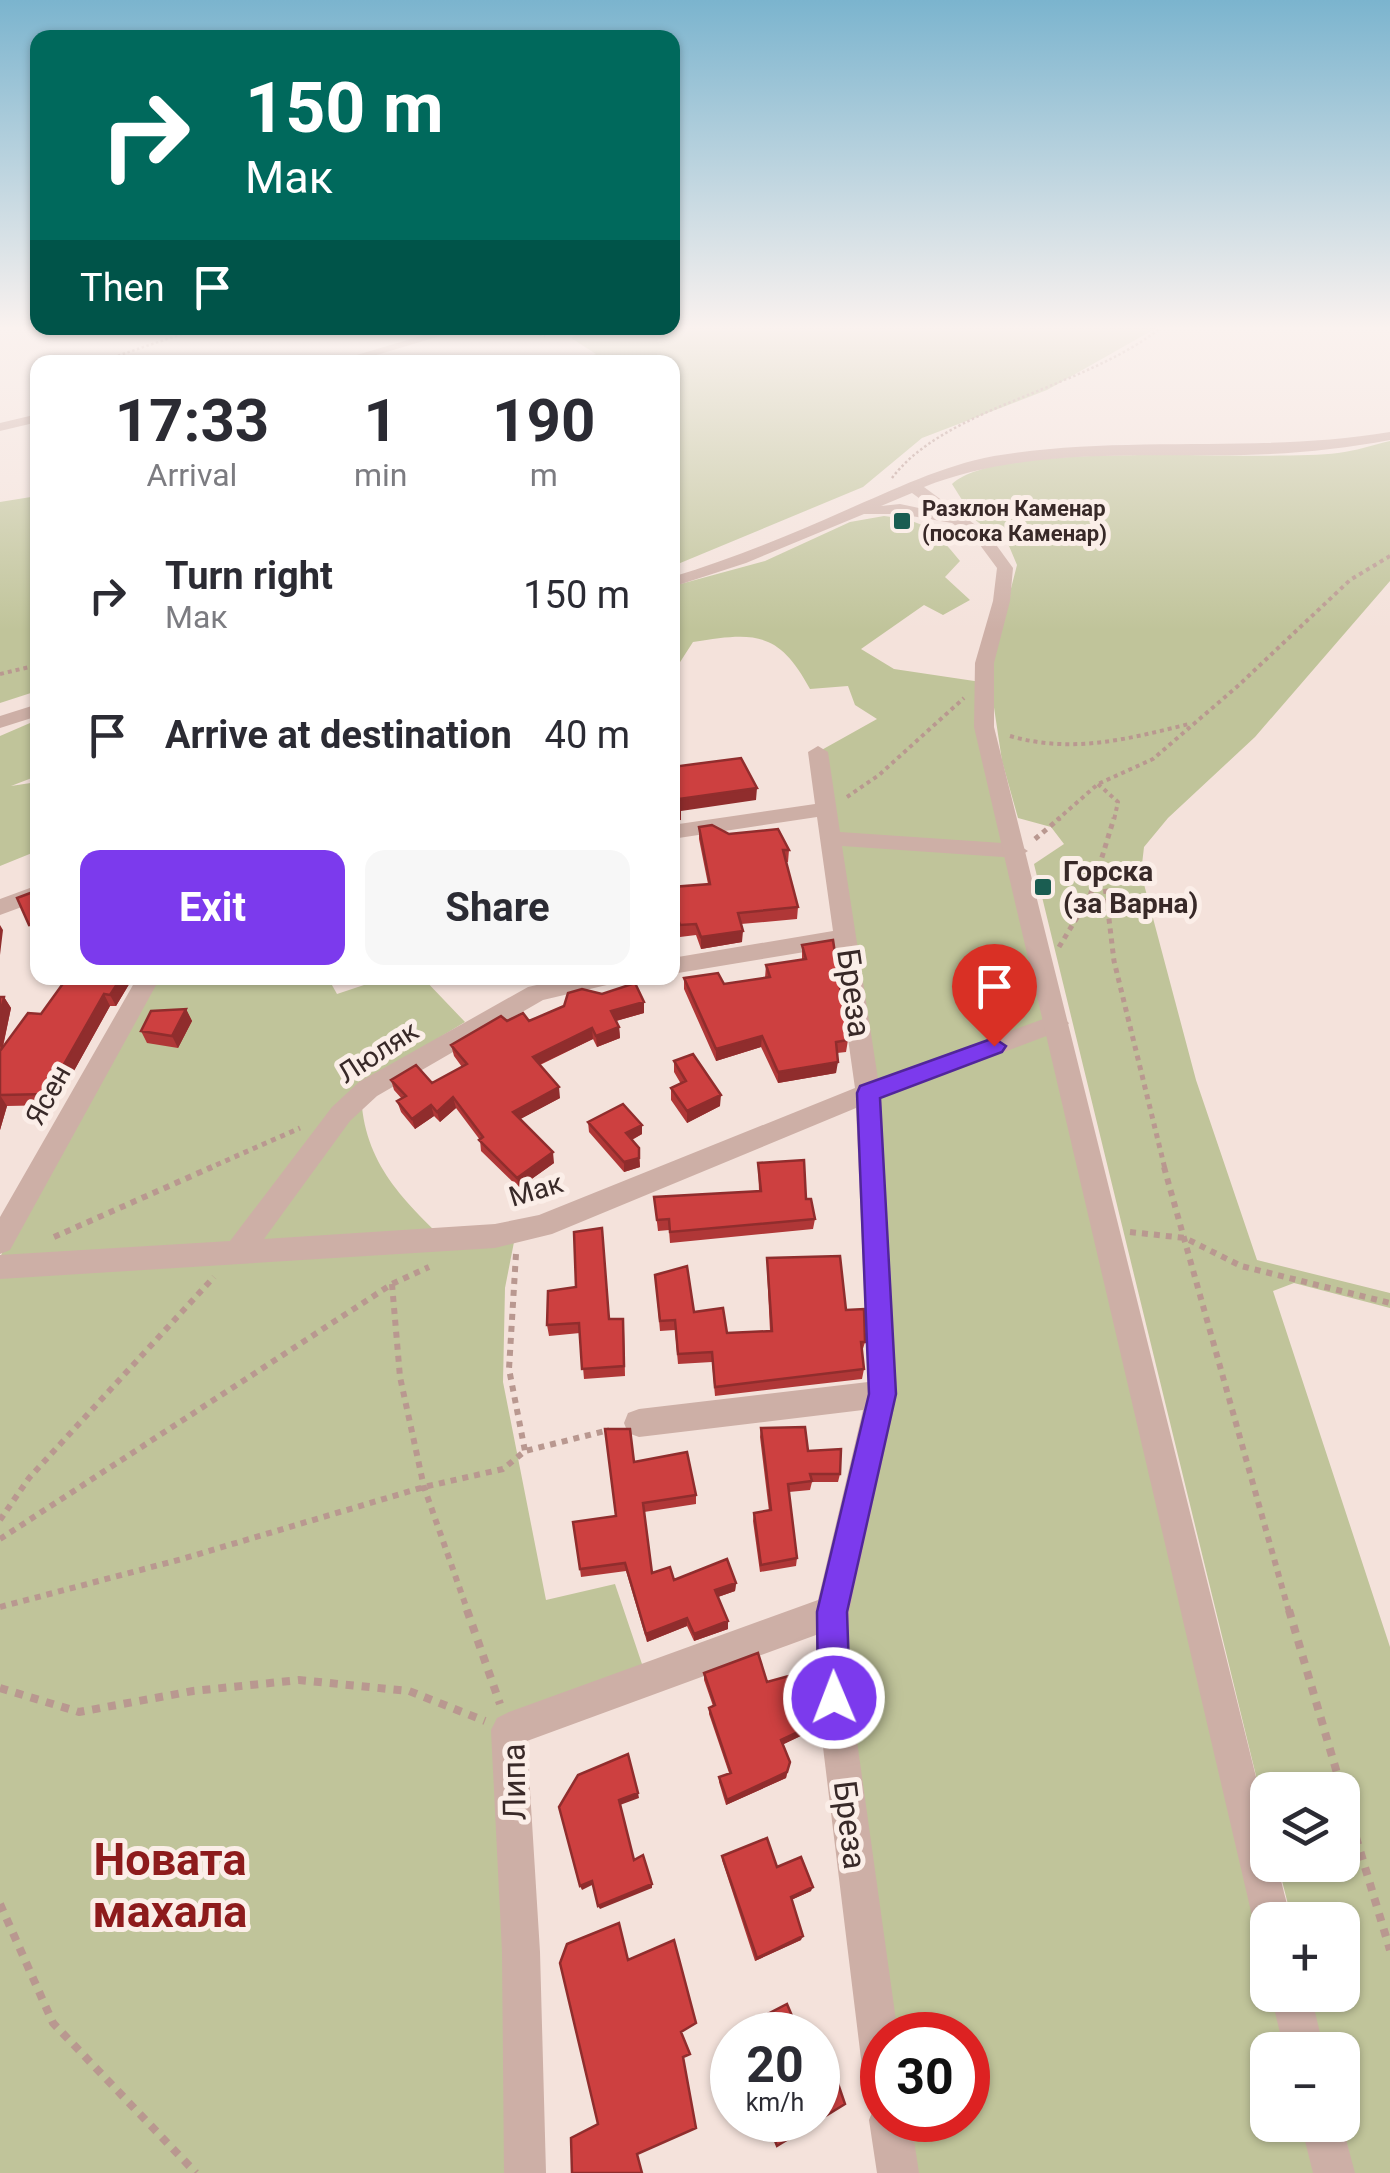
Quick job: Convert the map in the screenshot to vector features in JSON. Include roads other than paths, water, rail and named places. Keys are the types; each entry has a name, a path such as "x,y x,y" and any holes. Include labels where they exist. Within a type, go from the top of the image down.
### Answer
{"street":[{"path":"680,579 746,558 907,489 991,462 1023,457 1316,450 1390,436"},
{"path":"940,477 941,499 965,526"},
{"path":"907,489 965,526 997,552 1005,568 1002,609 986,650 981,682 984,726 1045,965 1268,1902"},
{"path":"846,516 900,509 942,516 965,526"},
{"path":"0,722 30,713"},
{"name":"Бреза","path":"818,752 868,1093 882,1394 832,1612 834,1698 875,2012"},
{"path":"680,832 830,824 1017,851"},
{"path":"0,907 30,895"},
{"path":"680,965 846,937"},
{"name":"Ясен","path":"0,1242 144,985"},
{"name":"Люляк","path":"240,1249 349,1106 368,1089 531,985"},
{"name":"Мак","path":"0,1266 519,1231 542,1226 868,1093 1058,1023"},
{"path":"639,1422 882,1394"},
{"name":"Липа","path":"525,2173 521,1952 510,1730 832,1612"},
{"path":"893,2142 898,2173"},
{"path":"1326,2142 1334,2173"}],"place":[{"name":"Разклон Каменар (посока Каменар)","path":"902,521"},
{"name":"Горска (за Варна)","path":"1043,887"}],"district":[{"name":"Новата махала","path":"170,1885"}]}
